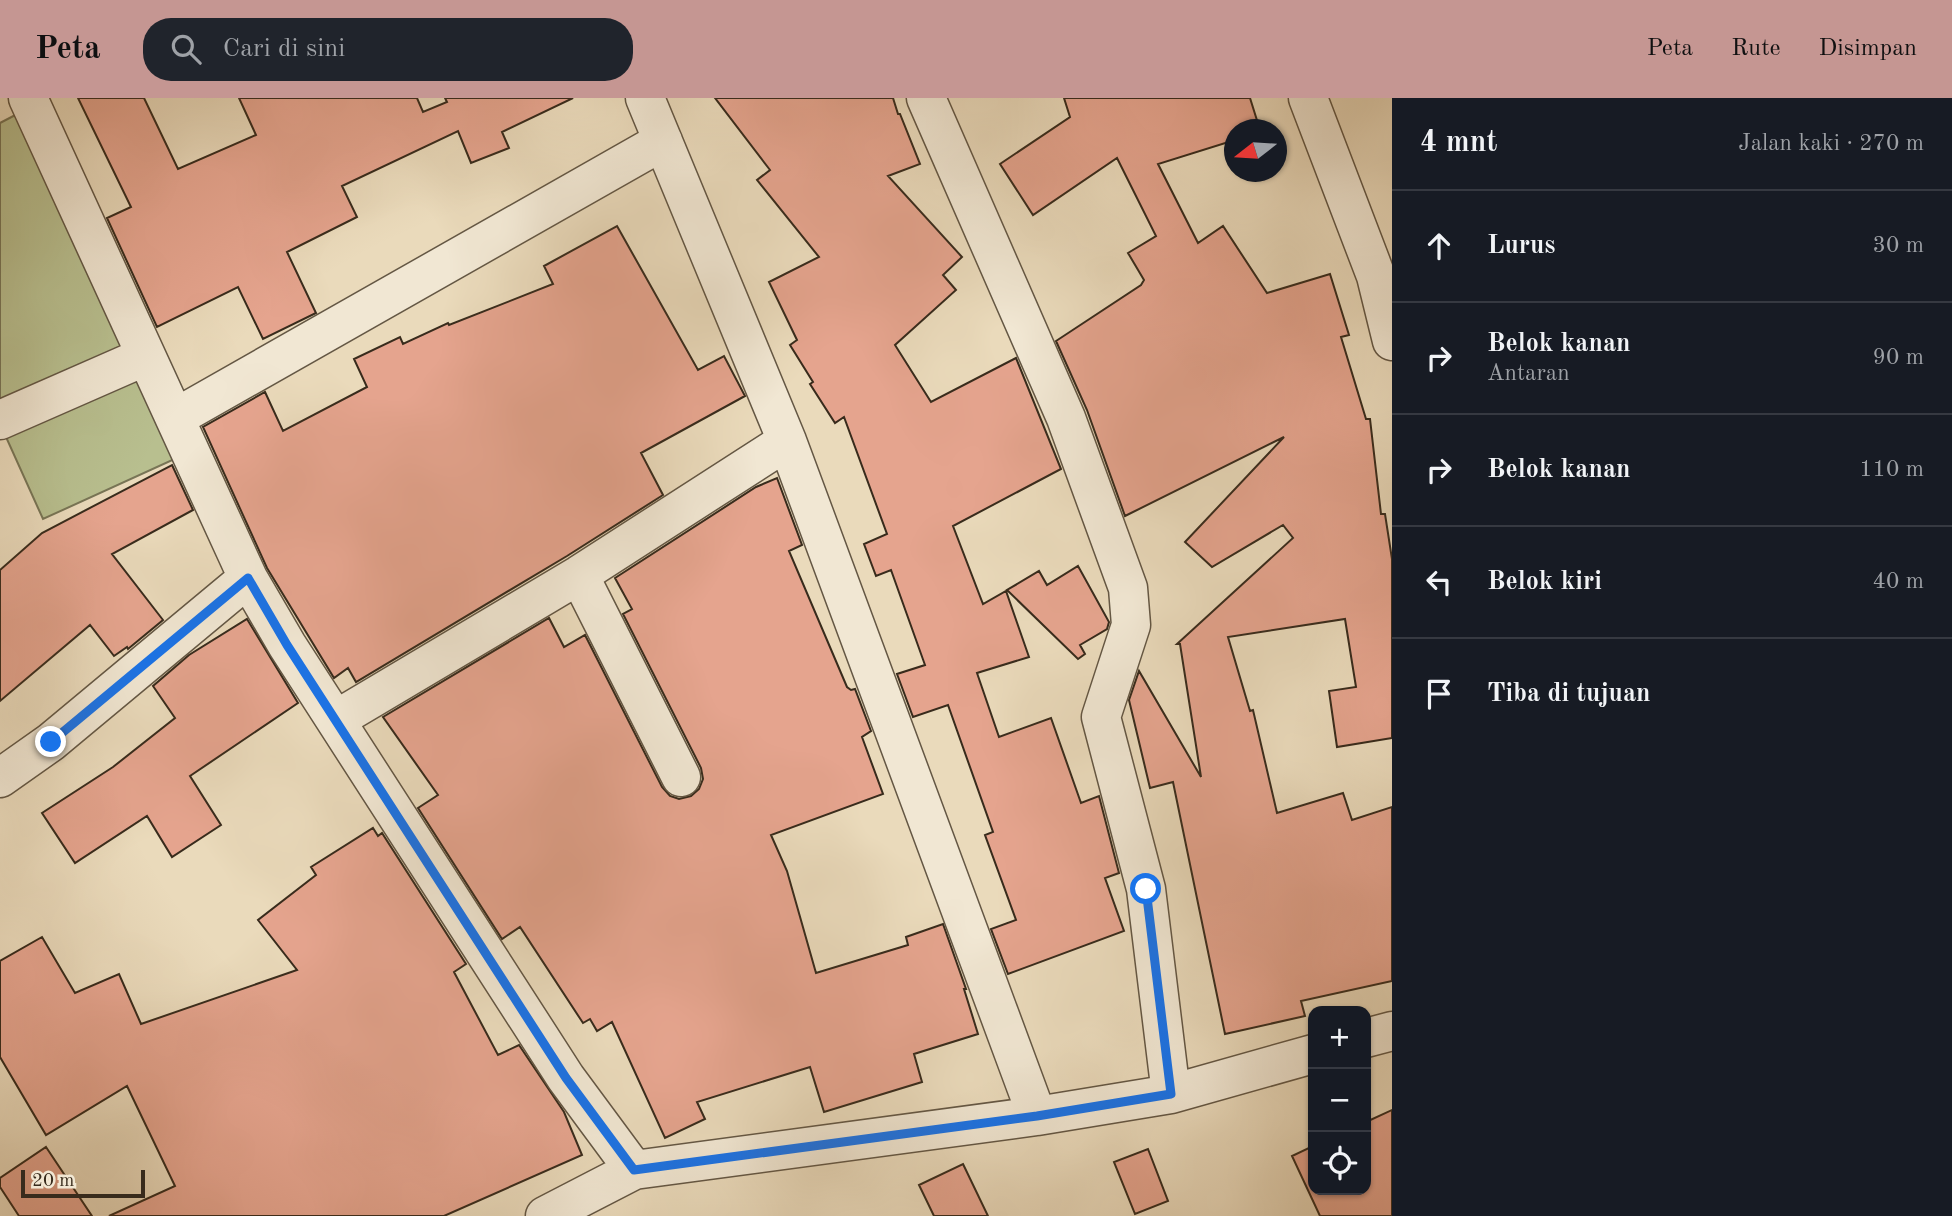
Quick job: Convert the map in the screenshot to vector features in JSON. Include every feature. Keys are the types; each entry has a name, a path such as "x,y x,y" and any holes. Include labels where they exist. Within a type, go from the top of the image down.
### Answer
{"street":[{"path":"28,98 248,578 287,645 566,1078 634,1170"},
{"path":"645,98 787,441 1037,1116"},
{"path":"926,98 1066,418 1128,588 1131,625 1101,717 1146,889 1171,1094"},
{"path":"1308,98 1376,276 1392,341"},
{"path":"175,418 663,141"},
{"path":"0,420 146,356"},
{"path":"337,719 579,575 787,441"},
{"path":"579,575 681,777"},
{"path":"0,778 51,742 248,578"},
{"path":"1371,1037 1392,1031"},
{"path":"545,1216 634,1170 1037,1116 1171,1094 1308,1055"}],"green space":[{"path":"23,111 125,351 0,408 0,123"},
{"path":"142,375 179,457 43,519 6,437"}],"building":[{"path":"78,98 144,98 178,169 256,135 239,98 417,98 423,112 447,102 445,98 573,98 502,132 509,148 471,163 458,131 342,186 357,217 287,252 316,313 263,339 238,287 157,327 107,218 131,207"},
{"path":"715,98 893,98 920,164 888,176 962,257 943,275 956,290 895,345 931,402 1016,358 1061,469 953,526 983,604 1006,591 1029,657 977,673 999,737 1051,718 1081,803 1099,796 1119,873 1105,878 1124,931 1008,974 991,929 1016,920 985,835 993,832 948,705 913,717 897,674 925,665 891,570 876,576 864,544 887,534 844,417 835,423 810,384 813,382 790,345 797,340 769,282 819,257 757,180 770,170"},
{"path":"1064,98 1250,98 1257,119 1224,119 1224,143 1158,164 1198,243 1223,226 1267,293 1330,274 1349,335 1341,337 1366,419 1370,419 1381,514 1385,514 1392,559 1392,738 1337,747 1329,691 1356,687 1345,619 1228,637 1250,711 1253,710 1277,813 1343,793 1352,820 1392,807 1392,981 1301,1001 1305,1016 1225,1034 1173,782 1150,788 1129,700 1139,671 1201,777 1180,644 1177,644 1293,538 1283,525 1212,567 1185,542 1284,437 1125,516 1087,410 1056,341 1141,285 1144,280 1128,253 1156,236 1117,158 1033,215 1000,164 1070,117"},
{"path":"617,226 698,370 724,356 745,396 641,453 663,495 567,556 356,682 348,668 334,678 267,568 203,427 265,392 283,431 367,387 354,359 400,337 403,344 448,323 449,325 553,284 544,266"},
{"path":"172,465 193,510 112,554 163,620 128,649 127,647 114,656 90,625 0,701 0,570 42,533"},
{"path":"777,478 802,545 789,551 847,687 855,689 871,731 862,737 883,794 771,835 787,871 816,973 908,945 906,937 943,924 966,989 978,1034 914,1054 922,1082 824,1112 810,1067 697,1102 705,1119 665,1138 612,1022 597,1031 590,1019 583,1023 520,927 502,939 418,808 438,795 383,717 549,618 564,647 585,635 662,787 670,796 679,799 691,796 699,789 703,779 701,768 623,614 632,609 615,578 756,487"},
{"path":"1078,566 1109,622 1107,629 1080,645 1085,654 1078,659 1007,590 1039,571 1047,585"},
{"path":"247,619 298,703 190,776 221,825 172,857 147,816 75,863 42,813 113,767 175,718 153,686 189,655"},
{"path":"373,828 378,836 382,833 466,964 454,972 498,1055 519,1045 564,1112 582,1155 444,1216 109,1216 175,1186 127,1086 46,1135 0,1057 0,961 42,937 75,993 119,974 141,1024 297,970 258,920 316,875 311,867"},
{"path":"1392,1110 1392,1216 1320,1216 1310,1195 1371,1195 1371,1120"},
{"path":"46,1147 92,1216 19,1216 0,1187 0,1178"},
{"path":"1308,1148 1308,1190 1292,1156"},
{"path":"1148,1149 1168,1201 1135,1214 1114,1162"},
{"path":"963,1164 988,1216 934,1216 919,1185"}],"route":[{"path":"51,742 248,578 287,645 566,1078 634,1170 1037,1116 1171,1094 1146,889"}]}
